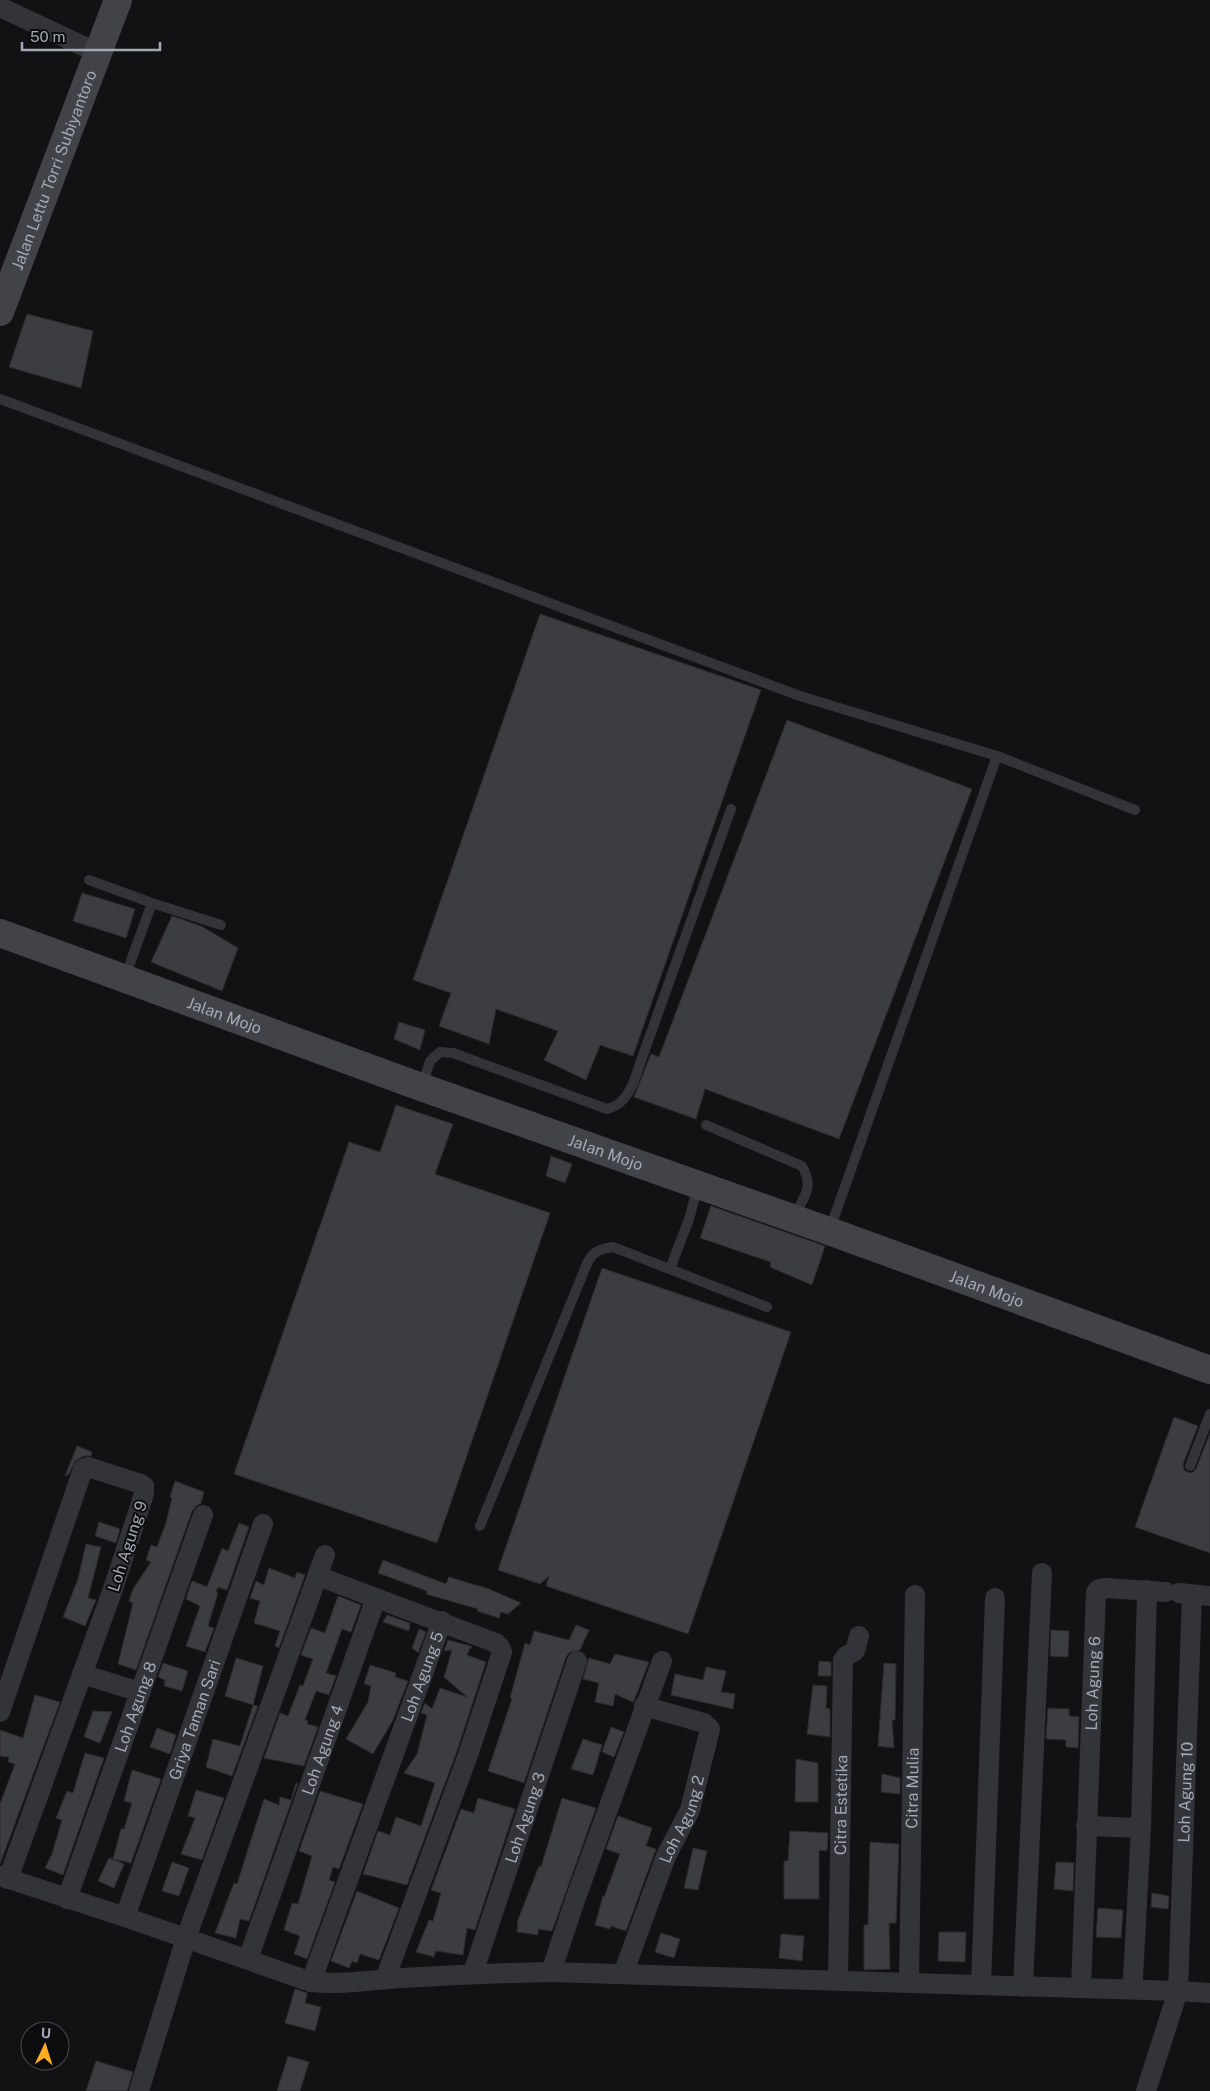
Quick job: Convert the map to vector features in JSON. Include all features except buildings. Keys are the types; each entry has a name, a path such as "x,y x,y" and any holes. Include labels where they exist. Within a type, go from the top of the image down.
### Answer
{"street":[{"name":"Jalan Lettu Torri Subiyantoro","path":"0,312 118,0"},
{"path":"0,7 98,53"},
{"name":"Jalan Mojo","path":"0,933 421,1087 1210,1370"},
{"name":"Loh Agung 9","path":"0,1712 83,1470 88,1467 141,1484 144,1489 113,1589 4,1877"},
{"name":"Loh Agung 8","path":"67,1899 203,1515"},
{"name":"Griya Taman Sari","path":"125,1917 263,1524"},
{"path":"139,2091 186,1938 325,1555"},
{"path":"1023,1987 1042,1573"},
{"path":"318,1576 442,1621"},
{"name":"Loh Agung 6","path":"1081,1988 1096,1592 1099,1589 1106,1588 1178,1593"},
{"path":"1134,1978 1141,1828 1178,1593"},
{"name":"Loh Agung 10","path":"1146,2091 1178,1990 1178,1593"},
{"name":"Citra Mulia","path":"908,1982 915,1594"},
{"name":"Loh Agung 4","path":"248,1959 376,1598"},
{"path":"981,1985 995,1598"},
{"name":"Loh Agung 5","path":"311,1982 442,1621 496,1643 500,1646 502,1652 468,1755 385,1979"},
{"name":"Citra Estetika","path":"838,1980 843,1660 855,1650 859,1636"},
{"name":"Loh Agung 3","path":"473,1973 576,1661"},
{"path":"551,1972 644,1706 662,1661"},
{"path":"82,1674 140,1692"},
{"name":"Loh Agung 2","path":"623,1974 666,1856 690,1810 710,1729 704,1723 644,1706"},
{"path":"1086,1826 1141,1828"},
{"path":"4,1877 311,1982 334,1985 385,1979 473,1973 551,1972 1178,1990 1210,1993"}],"lane":[{"path":"0,399 800,696 997,756 1135,810"},
{"path":"829,1232 997,756"},
{"path":"421,1087 430,1061 440,1052 453,1053 608,1109 618,1107 627,1095 642,1058 731,809"},
{"path":"89,880 221,925"},
{"path":"125,978 152,903"},
{"path":"706,1125 802,1166 808,1176 808,1187 793,1219"},
{"path":"670,1269 689,1219 698,1185"},
{"path":"480,1526 590,1256 597,1249 612,1246 767,1307"},
{"path":"1190,1466 1210,1414"}]}
